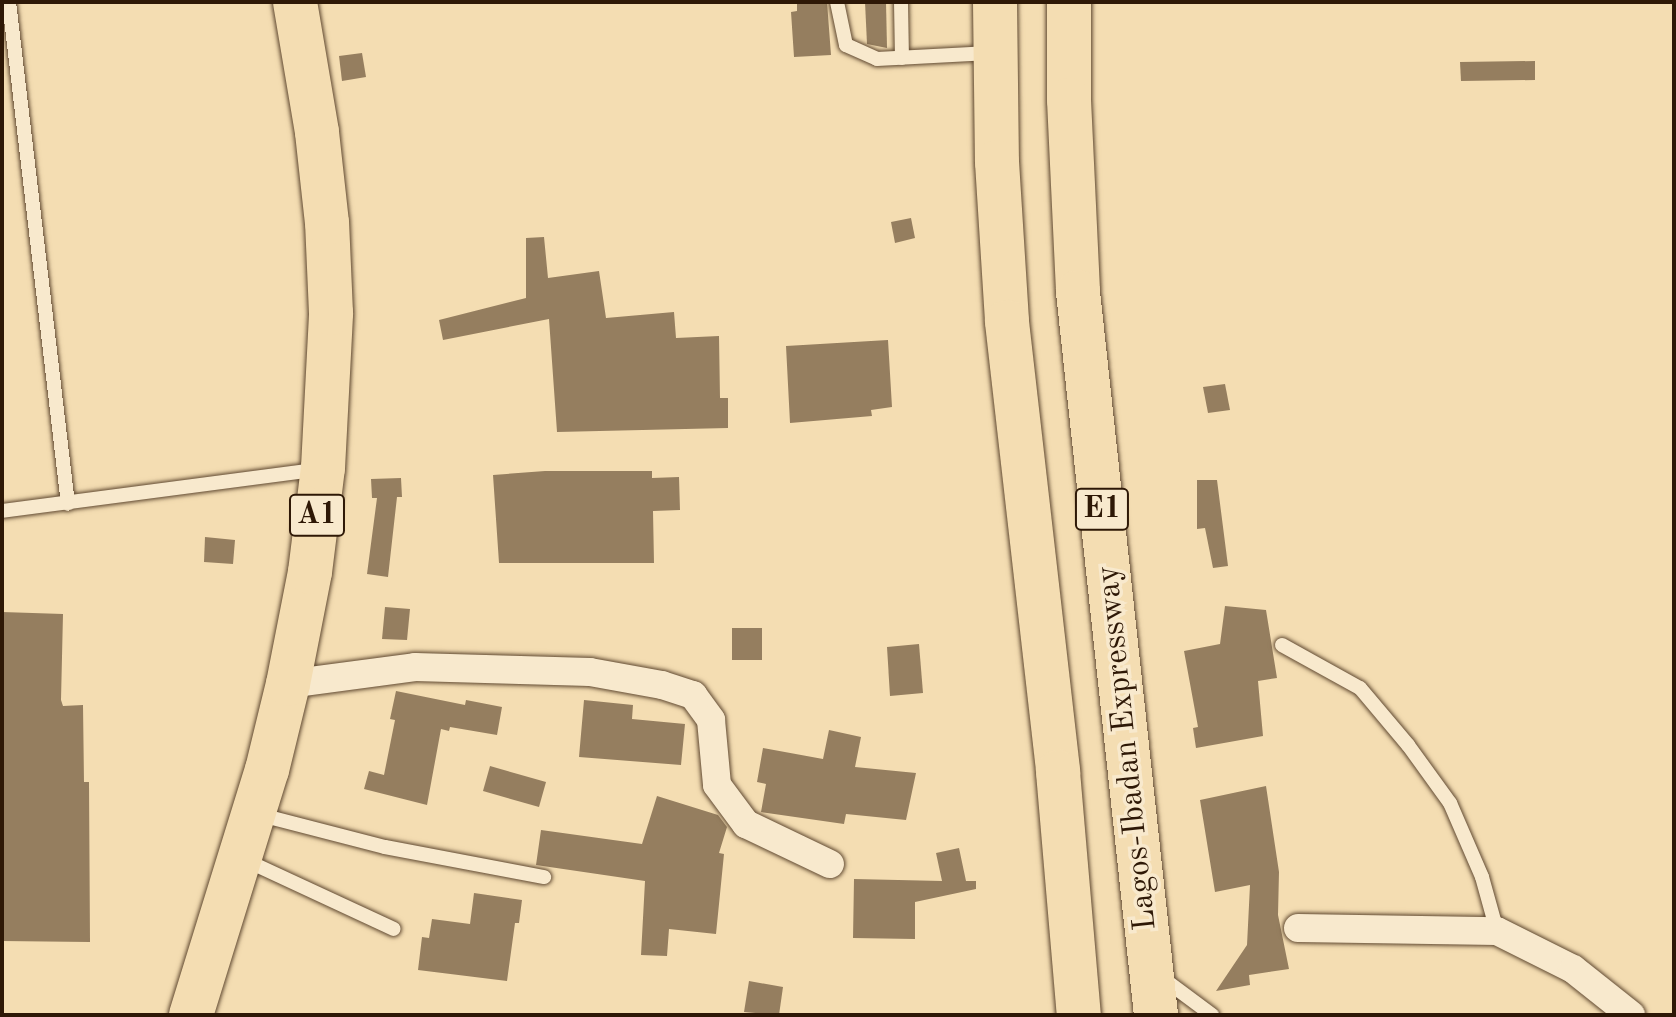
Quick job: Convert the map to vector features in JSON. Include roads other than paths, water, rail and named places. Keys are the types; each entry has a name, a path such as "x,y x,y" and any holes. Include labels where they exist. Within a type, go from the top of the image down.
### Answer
{"highway":[{"name":"A1","path":"191,1015 253,813 288,684 310,572 323,468 331,313 327,223 317,132 295,2"},
{"name":"E1","path":"995,2 997,162 1013,395 1058,772 1079,1015"},
{"name":"Lagos-Ibadan Expressway","path":"1069,2 1069,100 1078,292 1154,971 1156,1015"}],"street":[{"path":"288,684 415,667 590,672 662,685 693,695 711,720 717,785 746,824 830,864"},
{"path":"1298,928 1497,931 1573,969 1631,1015"}],"lane":[{"path":"9,2 68,504"},
{"path":"837,2 846,45 877,59 995,52"},
{"path":"901,2 902,58"},
{"path":"2,511 323,468"},
{"path":"1282,645 1360,688 1408,745 1450,803 1482,877 1497,931"},
{"path":"253,813 385,847 544,877"},
{"path":"239,857 394,929"},
{"path":"1154,971 1212,1015"}]}
